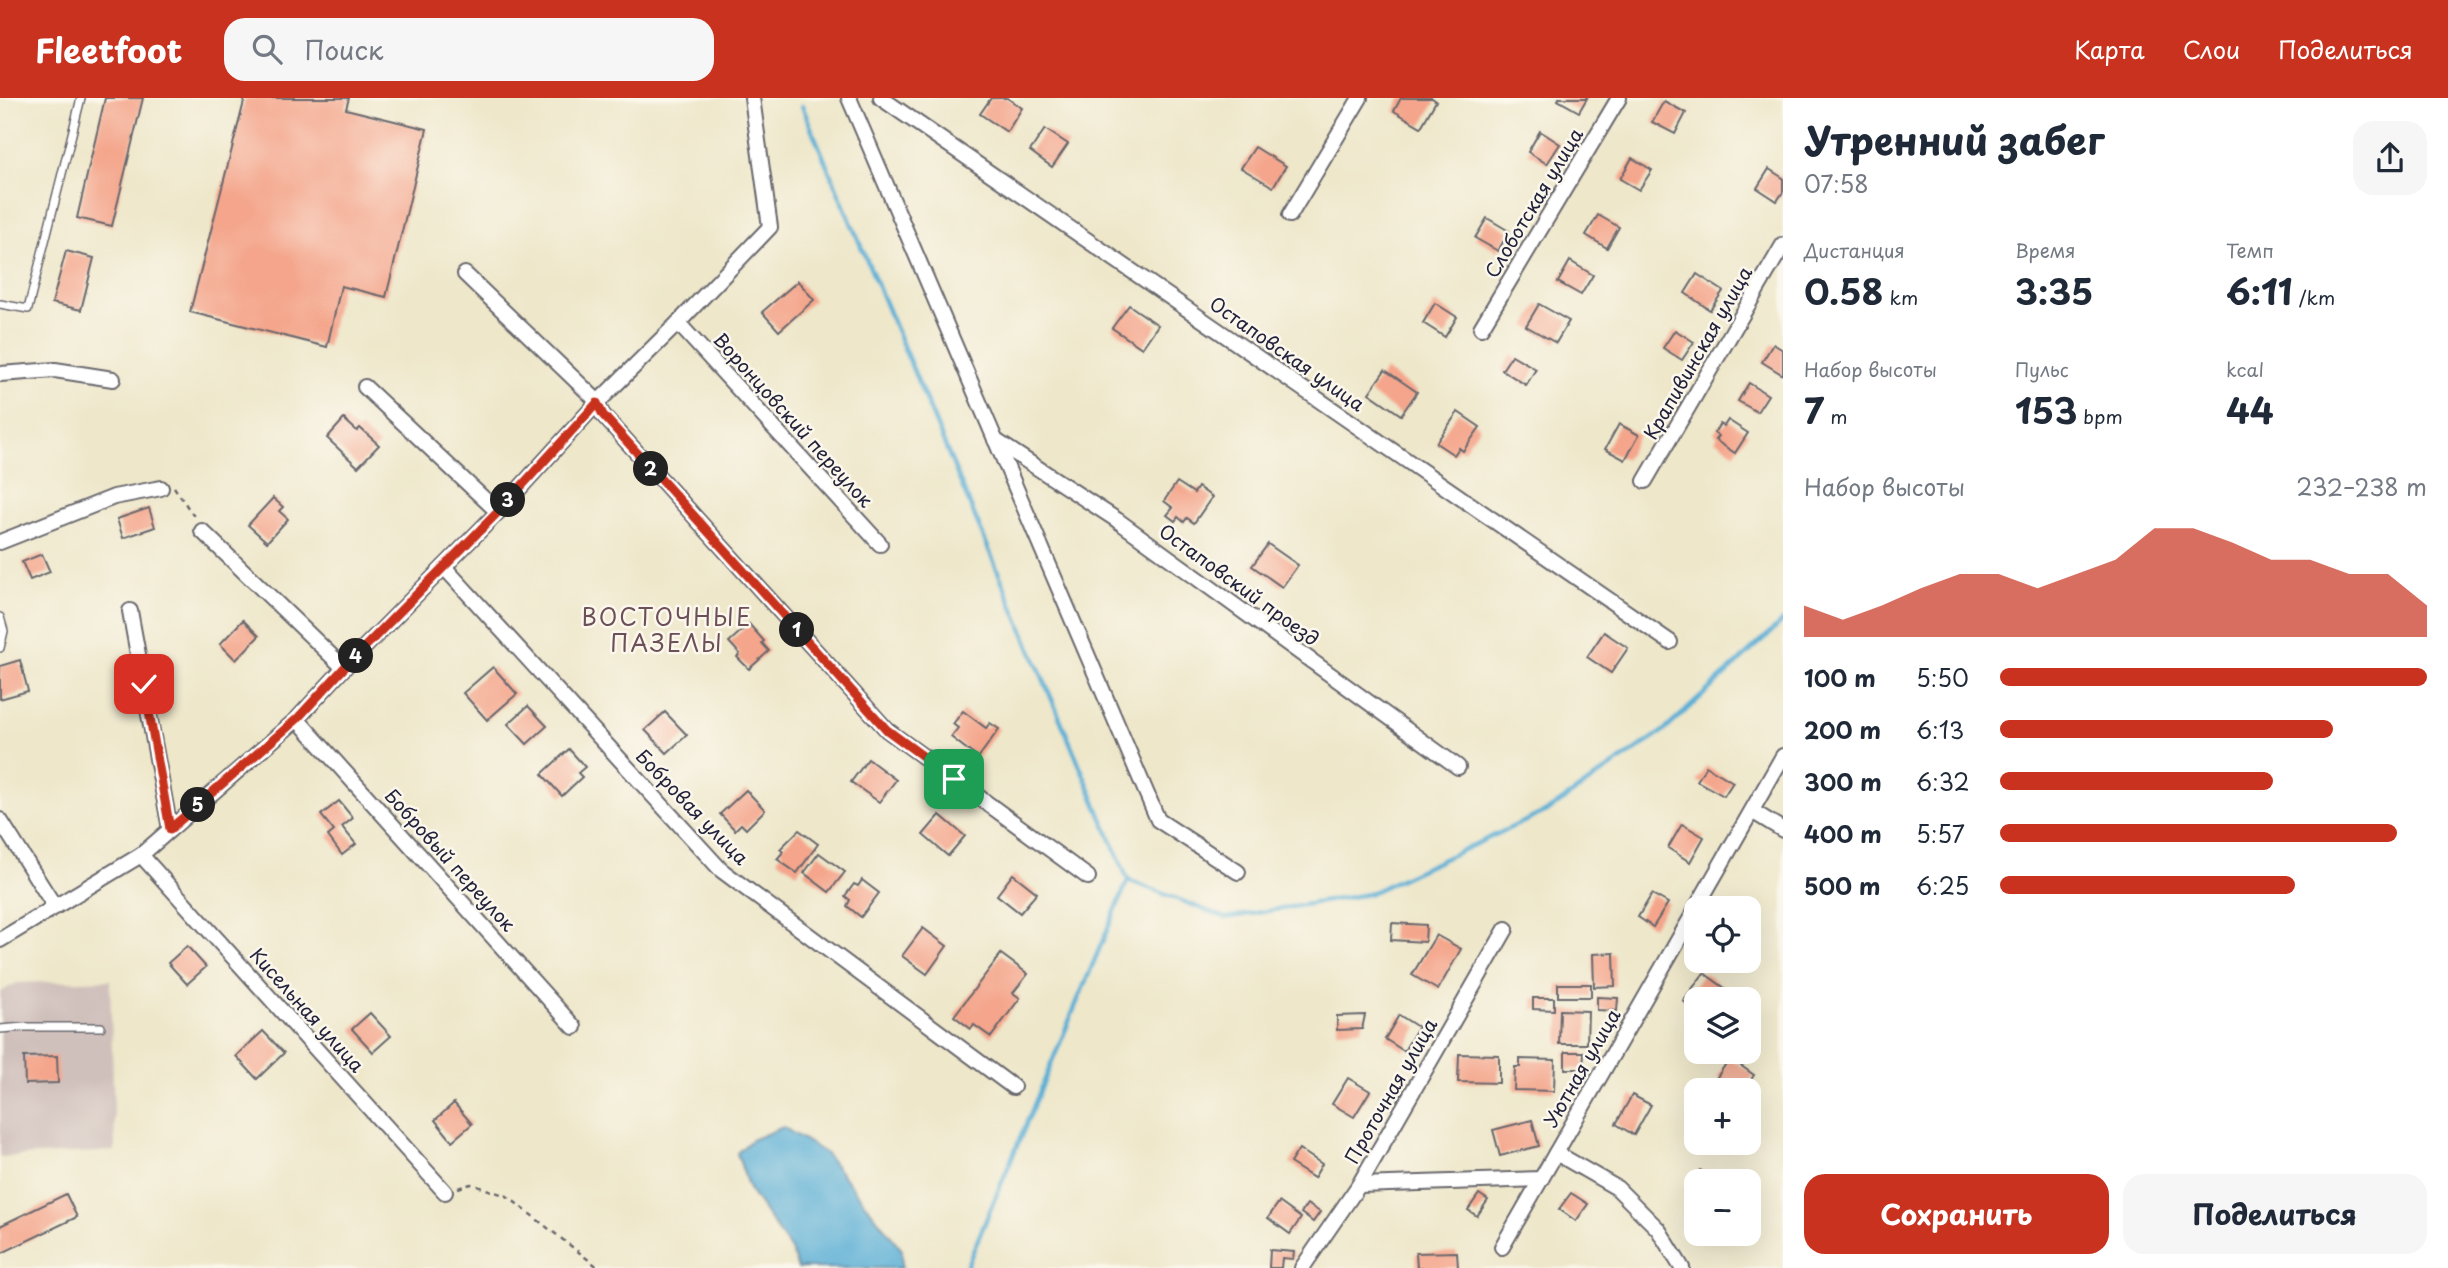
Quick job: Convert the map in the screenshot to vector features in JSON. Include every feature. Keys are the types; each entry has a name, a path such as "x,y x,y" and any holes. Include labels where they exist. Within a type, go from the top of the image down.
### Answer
{"street":[{"path":"0,940 141,855 297,719 498,512 597,403 770,227 752,98"},
{"path":"849,98 1158,820 1238,872"},
{"name":"Остаповская улица","path":"881,98 1670,642"},
{"path":"1290,215 1360,98"},
{"name":"Слоботская улица","path":"1482,328 1619,98"},
{"name":"Крапивинская улица","path":"1645,481 1783,245"},
{"path":"465,274 593,397 603,415 887,730 1088,877"},
{"name":"Воронцовский переулок","path":"678,323 880,544"},
{"path":"0,374 55,370 113,379"},
{"path":"365,387 498,512"},
{"name":"Остаповский проезд","path":"994,439 1117,520 1458,767"},
{"path":"0,541 114,497 161,488"},
{"path":"202,530 344,668"},
{"name":"Бобровая улица","path":"444,567 721,870 1013,1087"},
{"path":"130,611 170,829"},
{"name":"Бобровый переулок","path":"297,719 573,1027"},
{"name":"Уютная улица","path":"1703,896 1783,756"},
{"path":"1752,811 1783,830"},
{"path":"0,820 55,907"},
{"name":"Кисельная улица","path":"141,855 445,1192"},
{"name":"Проточная улица","path":"1302,1268 1359,1185 1506,929"},
{"name":"Уютная улица","path":"1502,1247 1684,930"},
{"path":"1556,1153 1617,1188 1658,1229 1682,1268"},
{"path":"1359,1185 1541,1179"}],"lane":[{"path":"0,304 27,309 81,98"},
{"path":"0,617 4,631 0,648"},
{"path":"0,1029 100,1027"}],"path":[{"path":"161,488 176,486 202,530"},
{"path":"445,1192 471,1184 507,1196 598,1268"}],"shaded area":[{"path":"110,980 115,1151 0,1157 0,992 17,983"}],"water":[{"path":"783,1127 825,1153 902,1250 902,1268 798,1268 791,1250 749,1189 737,1153 751,1140"}],"building":[{"path":"105,98 143,98 112,226 77,218"},
{"path":"245,98 349,98 346,109 427,129 386,297 341,286 327,347 190,312"},
{"path":"991,98 1007,98 1022,108 1007,132 980,114"},
{"path":"1401,98 1432,98 1436,101 1421,127 1394,111"},
{"path":"1587,98 1579,112 1558,100"},
{"path":"1664,101 1686,113 1675,134 1652,122"},
{"path":"1045,129 1068,144 1052,167 1030,151"},
{"path":"1540,131 1560,144 1547,164 1528,152"},
{"path":"1255,147 1286,166 1273,187 1241,168"},
{"path":"1632,158 1652,170 1639,190 1620,179"},
{"path":"1769,169 1783,178 1783,192 1777,201 1757,188"},
{"path":"1598,215 1619,227 1607,248 1586,235"},
{"path":"1487,218 1509,231 1498,251 1475,238"},
{"path":"66,251 94,258 81,310 52,303"},
{"path":"1570,261 1593,275 1581,295 1558,282"},
{"path":"1697,274 1723,291 1710,310 1685,293"},
{"path":"798,281 814,300 779,331 762,312"},
{"path":"1435,303 1457,317 1445,337 1423,323"},
{"path":"1539,304 1569,321 1556,343 1526,326"},
{"path":"1129,305 1158,325 1142,348 1112,328"},
{"path":"1675,330 1694,342 1682,360 1663,348"},
{"path":"1773,344 1783,350 1783,375 1762,362"},
{"path":"1512,355 1536,369 1526,385 1502,370"},
{"path":"1385,370 1417,392 1401,415 1369,393"},
{"path":"1749,383 1768,395 1757,412 1738,401"},
{"path":"1458,412 1480,427 1463,451 1459,448 1454,455 1436,443"},
{"path":"344,419 357,431 360,428 379,445 358,467 327,438"},
{"path":"1728,420 1748,433 1735,453 1715,440 1718,436 1714,433 1720,424 1724,426"},
{"path":"1619,424 1639,435 1625,460 1605,449"},
{"path":"1177,482 1194,493 1198,487 1212,497 1194,523 1187,518 1184,522 1178,517 1175,521 1167,515 1173,508 1164,501"},
{"path":"273,498 283,507 279,511 288,519 267,542 248,525"},
{"path":"149,508 155,527 123,538 117,519"},
{"path":"1268,544 1298,565 1282,587 1252,566"},
{"path":"42,554 50,572 30,580 22,562"},
{"path":"243,620 259,636 236,660 220,644"},
{"path":"749,624 769,651 749,669 737,657 740,654 729,642"},
{"path":"1604,632 1628,648 1611,673 1587,657"},
{"path":"20,660 28,691 0,699 0,666"},
{"path":"493,667 517,694 487,720 463,693"},
{"path":"528,706 547,726 527,744 508,724"},
{"path":"963,711 986,728 990,723 999,729 978,758 951,737 958,728 953,724"},
{"path":"665,712 687,735 667,753 645,730"},
{"path":"569,749 585,767 578,773 582,777 562,796 542,774"},
{"path":"868,759 896,780 879,802 851,782"},
{"path":"1706,766 1733,782 1724,796 1697,781"},
{"path":"746,790 765,810 746,829 741,824 735,830 720,814"},
{"path":"339,801 353,818 342,827 356,844 342,855 328,836 334,831 321,815"},
{"path":"940,815 965,836 948,856 923,835"},
{"path":"1682,824 1704,837 1690,862 1668,848"},
{"path":"799,830 818,844 797,873 777,859 783,852 780,849"},
{"path":"819,853 845,872 829,892 804,873"},
{"path":"1013,874 1037,893 1020,913 997,895"},
{"path":"862,880 879,893 861,917 847,906 850,900 845,896 854,884 858,886"},
{"path":"1652,894 1668,903 1653,927 1638,917"},
{"path":"1392,923 1426,925 1425,942 1391,940"},
{"path":"923,928 947,946 927,974 902,956"},
{"path":"1436,935 1461,949 1438,990 1412,975"},
{"path":"187,946 206,967 187,984 168,963"},
{"path":"1614,953 1615,986 1594,987 1593,954"},
{"path":"1001,954 1028,974 1013,993 1020,998 991,1037 974,1025 971,1029 954,1016"},
{"path":"1704,973 1723,987 1694,987"},
{"path":"1558,984 1591,984 1591,997 1558,997"},
{"path":"1597,997 1618,998 1617,1011 1597,1010"},
{"path":"1533,998 1554,998 1554,1010 1533,1009"},
{"path":"1560,1010 1588,1011 1587,1044 1559,1044"},
{"path":"370,1013 391,1036 373,1052 352,1029"},
{"path":"1365,1015 1362,1029 1337,1030 1337,1016"},
{"path":"1399,1015 1418,1027 1404,1051 1385,1039"},
{"path":"263,1031 284,1053 257,1079 236,1056"},
{"path":"1565,1052 1584,1052 1583,1069 1565,1069"},
{"path":"1459,1054 1499,1055 1499,1083 1458,1082"},
{"path":"57,1056 58,1083 25,1084 24,1057"},
{"path":"1520,1059 1555,1060 1554,1091 1514,1090 1515,1067 1520,1067"},
{"path":"1726,1064 1738,1064 1754,1075 1752,1078 1717,1077"},
{"path":"1348,1078 1370,1091 1354,1117 1332,1104"},
{"path":"1632,1095 1651,1105 1634,1135 1616,1124"},
{"path":"454,1103 472,1124 452,1141 435,1120"},
{"path":"1532,1120 1539,1146 1500,1156 1493,1130"},
{"path":"1299,1149 1322,1164 1314,1178 1290,1163"},
{"path":"1571,1193 1588,1204 1576,1221 1559,1209"},
{"path":"66,1194 77,1217 0,1254 0,1226"},
{"path":"1479,1194 1488,1200 1477,1216 1468,1210"},
{"path":"1279,1202 1301,1218 1290,1234 1268,1218"},
{"path":"1307,1204 1320,1212 1313,1222 1301,1213"},
{"path":"1270,1250 1294,1252 1293,1259 1282,1258 1281,1268 1269,1268"},
{"path":"1457,1252 1458,1268 1417,1268 1416,1253"}],"waterway":[{"path":"802,106 1128,880 966,1268"},
{"path":"1128,880 1226,918 1368,894 1549,810 1666,729 1783,621"}],"district":[{"name":"ВОСТОЧНЫЕ ПАЗЕЛЫ","path":"667,631"}],"route":[{"path":"144,684 170,829 297,719 498,512 597,403 603,415 887,730 954,779"}]}
